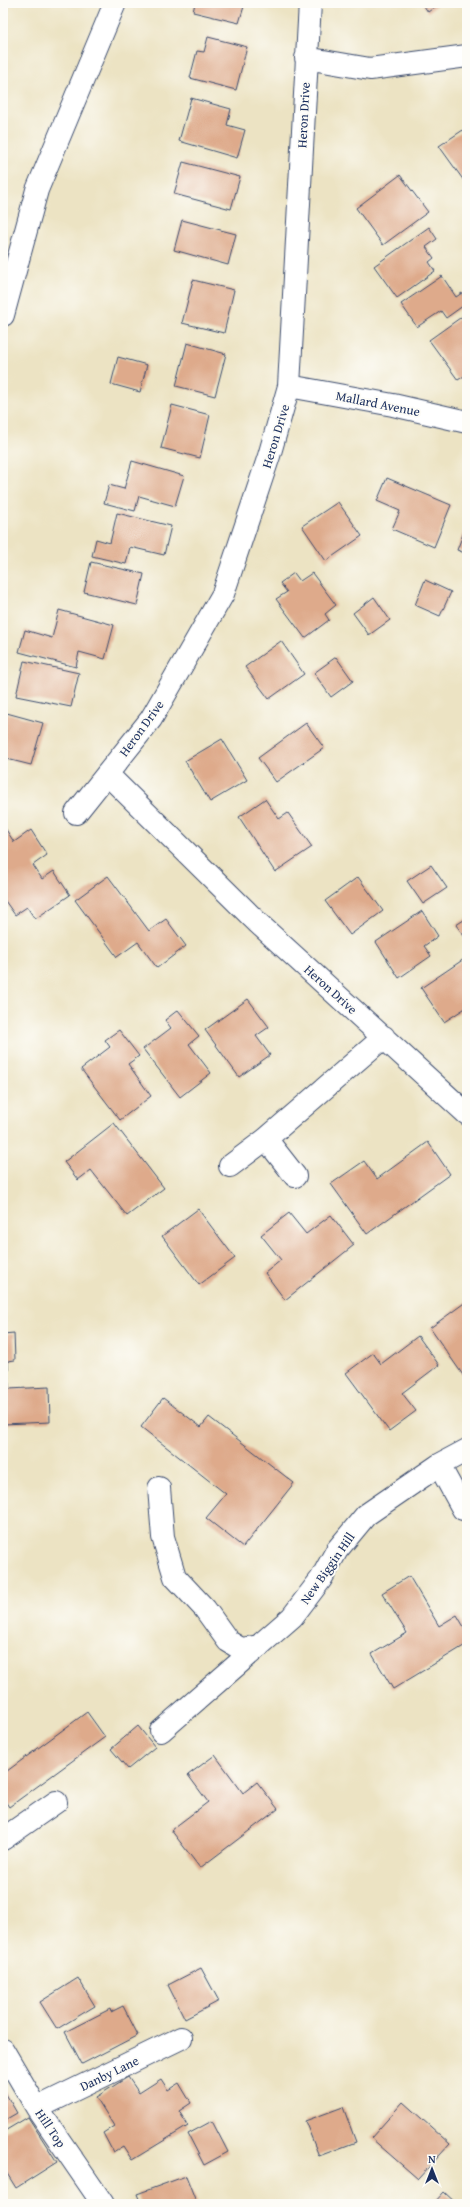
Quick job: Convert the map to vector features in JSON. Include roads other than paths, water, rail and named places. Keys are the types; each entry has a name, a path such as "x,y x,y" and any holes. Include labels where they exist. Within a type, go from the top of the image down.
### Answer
{"street":[{"path":"3,314 36,190 115,3"},
{"name":"Heron Drive","path":"76,813 151,719 223,594 270,456 289,386 310,3"},
{"path":"306,58 370,69 467,56"},
{"name":"Mallard Avenue","path":"289,386 393,405 467,422"},
{"name":"Heron Drive","path":"107,774 258,923 467,1114"},
{"path":"230,1166 266,1139 384,1037"},
{"path":"266,1139 296,1176"},
{"name":"New Biggin Hill","path":"161,1731 292,1617 321,1579 337,1550 366,1515 439,1465 467,1450"},
{"path":"439,1465 463,1509"},
{"path":"159,1488 163,1537 175,1577 205,1609 228,1641 241,1649 259,1646"},
{"path":"3,1839 56,1802"},
{"name":"Danby Lane","path":"37,2108 181,2038"},
{"name":"Hill Top","path":"3,2050 37,2108 103,2204"}]}
